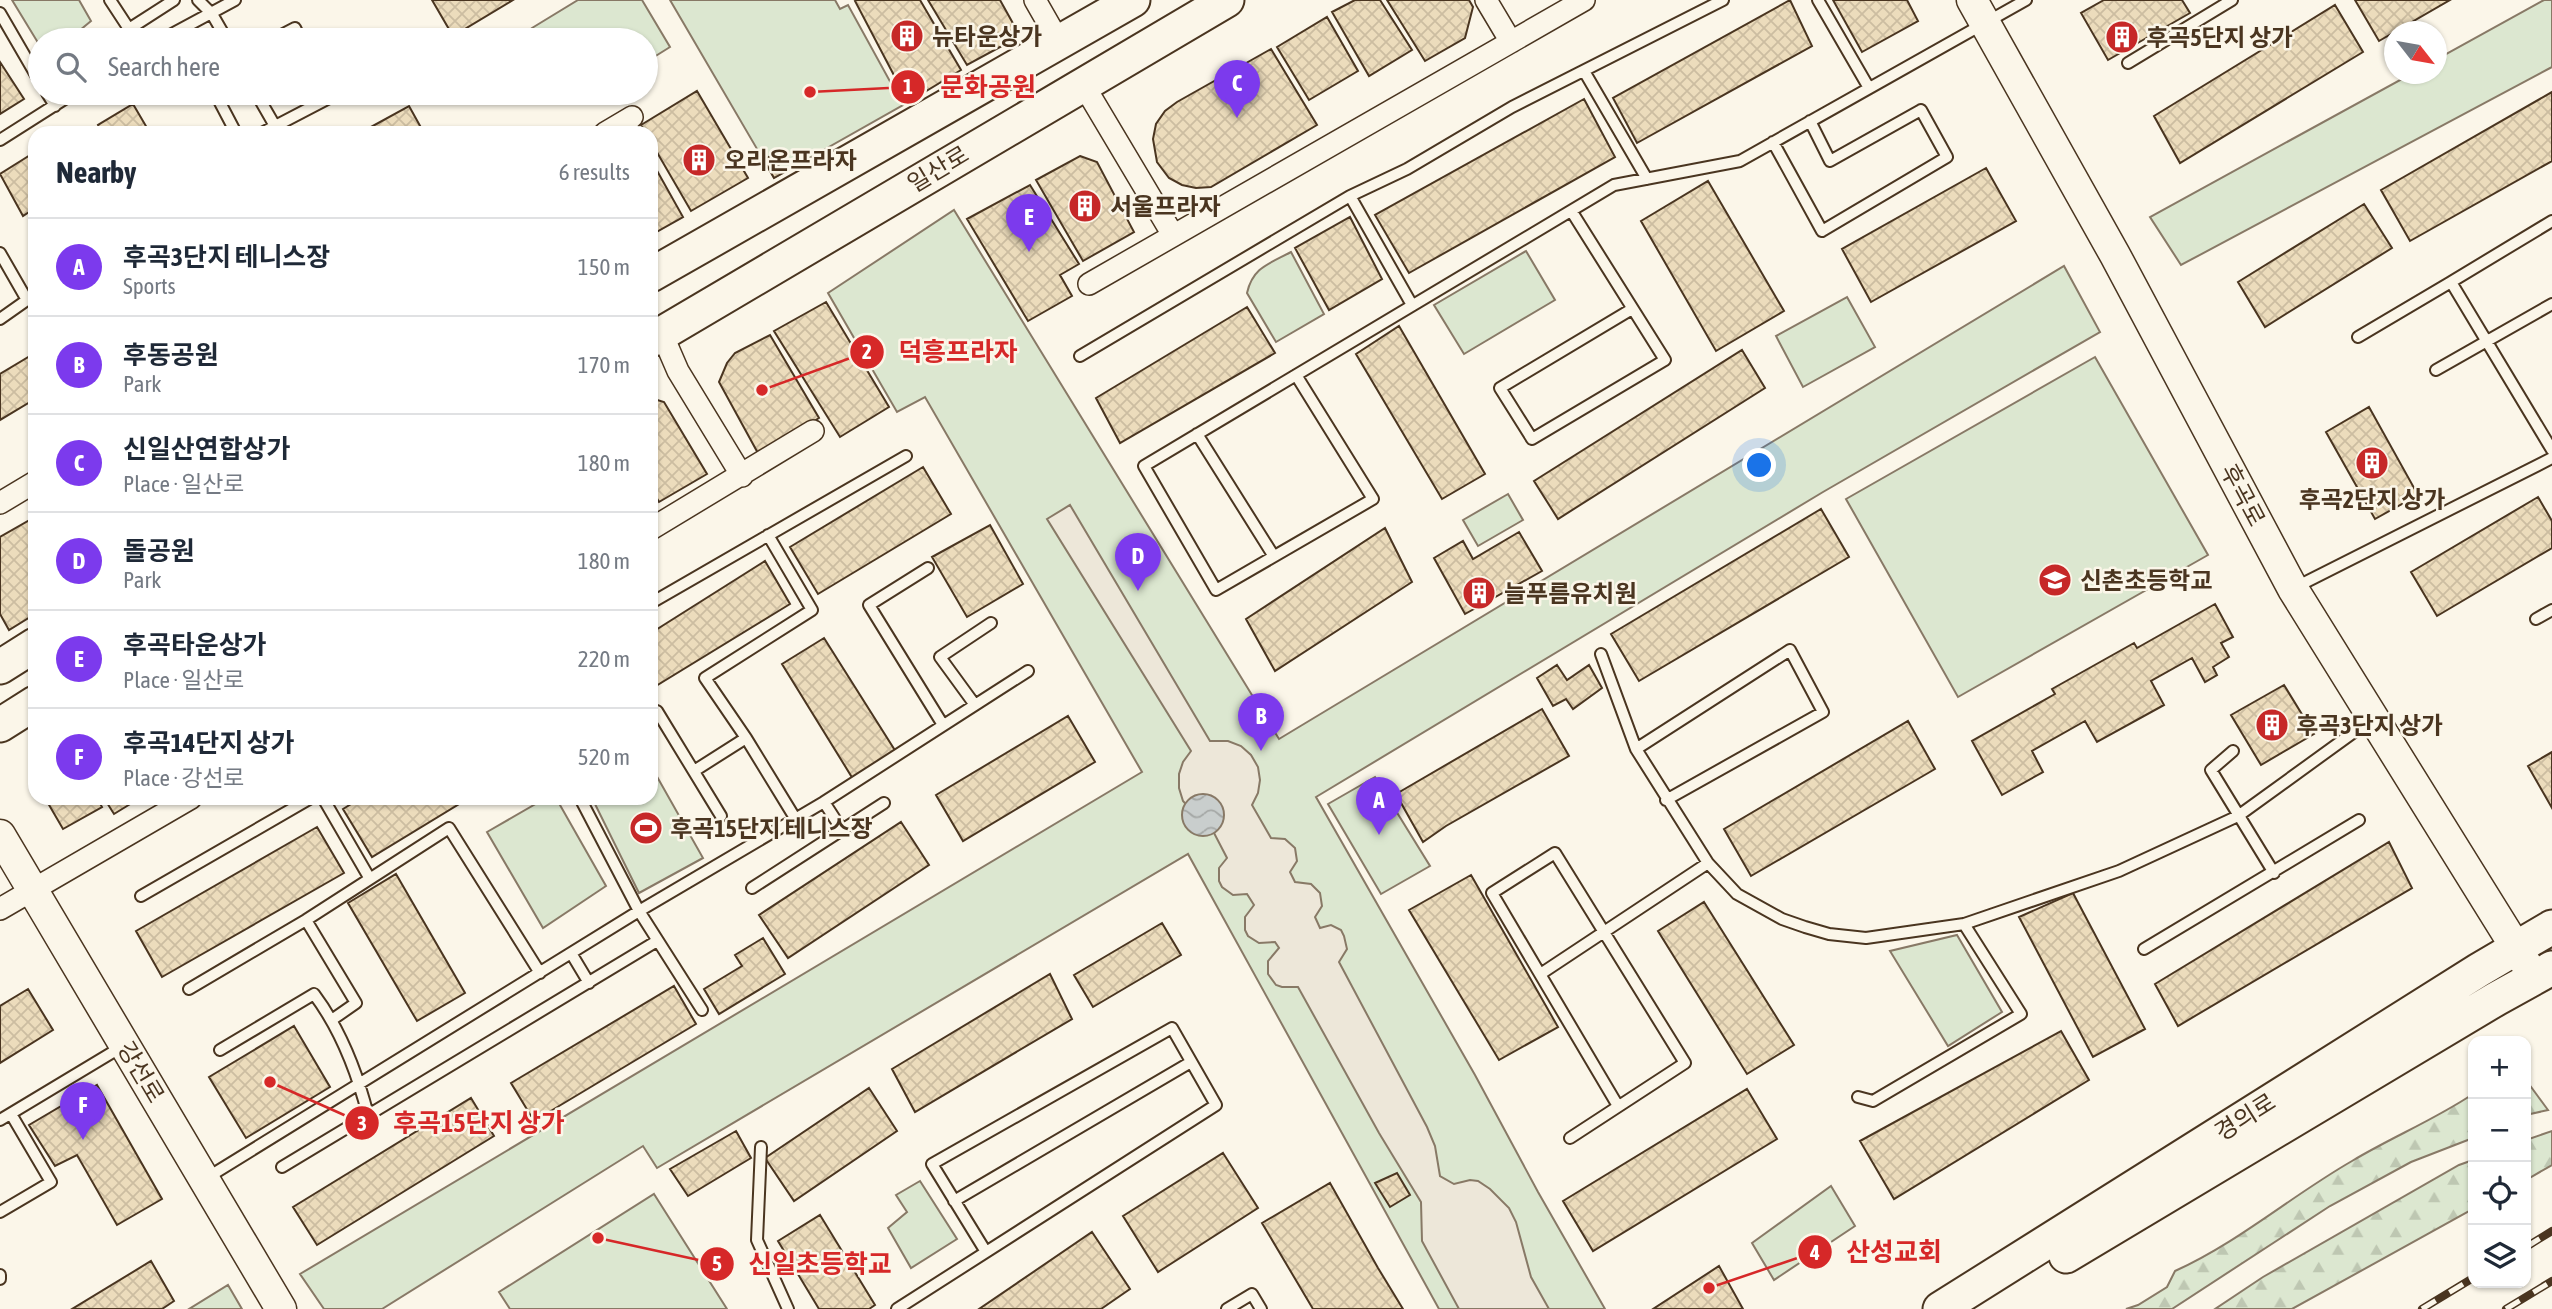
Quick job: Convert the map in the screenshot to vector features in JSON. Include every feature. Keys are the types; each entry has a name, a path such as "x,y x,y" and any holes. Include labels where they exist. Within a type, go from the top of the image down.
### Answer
{"main road":[{"name":"일산로","path":"658,271 1133,0"},
{"name":"일산로","path":"658,336 1227,0"},
{"path":"0,667 28,649"},
{"path":"0,725 28,707"},
{"name":"경의로","path":"1940,1309 2552,927"},
{"name":"경의로","path":"1977,1309 2543,973"}],"street":[{"path":"1035,0 1059,42"},
{"path":"1486,0 1511,42"},
{"path":"1089,284 1584,0"},
{"name":"후곡로","path":"1979,11 2122,267 2293,589 2516,947 2543,973"},
{"path":"1083,84 1173,235"},
{"path":"617,126 632,117"},
{"path":"658,340 741,475"},
{"path":"658,525 813,431"},
{"path":"0,503 28,486"},
{"path":"0,909 179,805"},
{"name":"강선로","path":"0,835 281,1309"}],"lane":[{"path":"110,0 128,28"},
{"path":"131,28 174,0"},
{"path":"198,0 212,14 220,28"},
{"path":"185,28 236,0"},
{"path":"1080,356 1350,196 1407,169 1512,107 1723,0"},
{"path":"1818,0 1869,88"},
{"path":"1296,375 1373,499 1216,590 1144,466 1412,305 1572,212 1614,185 1740,161 1869,88 1979,11 2026,0"},
{"path":"2128,63 2232,0"},
{"path":"0,13 28,61"},
{"path":"1584,71 1647,179"},
{"path":"221,105 232,126"},
{"path":"263,105 275,126 316,105"},
{"path":"0,140 55,106"},
{"path":"1773,142 1822,231 1947,157 1921,110 1830,161 1810,121"},
{"path":"1350,196 1412,305"},
{"path":"1572,212 1665,360 1532,439 1500,388 1632,309"},
{"path":"2358,337 2552,221"},
{"path":"0,253 27,300 0,319"},
{"path":"2451,282 2552,450"},
{"path":"2436,370 2552,304"},
{"path":"1197,434 1273,555"},
{"path":"658,599 906,456"},
{"path":"2293,589 2552,458"},
{"path":"768,536 812,610 705,678 795,818"},
{"path":"929,568 869,605 943,725"},
{"path":"2536,619 2552,610"},
{"path":"975,705 940,657 991,623"},
{"path":"1636,749 1790,650 1823,712 1666,800"},
{"path":"1601,654 1636,749 1708,863 1737,894 1782,919 1829,934 1866,938 1964,925 2119,871 2238,816 2374,718"},
{"path":"205,1179 639,911 824,802 1028,671"},
{"path":"658,713 721,816"},
{"path":"694,771 746,738"},
{"path":"2233,751 2211,771 2274,873"},
{"path":"824,802 842,830"},
{"path":"752,888 884,803"},
{"path":"141,896 299,805"},
{"path":"328,805 370,879"},
{"path":"584,805 639,911 702,1010"},
{"path":"2144,949 2360,820"},
{"path":"189,989 306,920 449,828 540,973"},
{"path":"1570,1138 1685,1063 1555,853 1492,892 1618,1106"},
{"path":"1542,973 1708,863"},
{"path":"306,920 356,1003 333,1019"},
{"path":"1858,1097 1873,1101 2021,1014 1964,925"},
{"path":"282,1167 657,941"},
{"path":"571,953 589,983"},
{"path":"220,1050 314,994 333,1019 360,1082 368,1115"},
{"path":"897,1309 1216,1105 1172,1028 932,1164 986,1252"},
{"path":"0,1120 125,1045"},
{"path":"954,1200 1191,1062"},
{"path":"0,1212 51,1182 10,1114"},
{"path":"761,1147 757,1240 788,1309"},
{"path":"1227,1309 1252,1294 1261,1309"}],"green space":[{"path":"12,0 79,0 91,21 83,28 29,28"},
{"path":"578,0 642,0 670,47 658,54 658,28 532,28"},
{"path":"670,0 835,0 840,9 848,5 903,105 774,178"},
{"path":"2544,0 2552,0 2552,67 2181,265 2150,217 2393,84 2447,84 2447,53"},
{"path":"954,210 1279,739 2064,266 2100,332 1823,492 1316,797 1605,1309 1439,1309 1188,854 657,1168 643,1146 382,1309 324,1309 300,1274 1142,772 925,397 897,412 828,293"},
{"path":"1526,251 1555,300 1464,354 1434,305"},
{"path":"1291,252 1324,314 1276,342 1247,293 1253,277 1258,272"},
{"path":"1847,297 1875,347 1803,387 1776,336"},
{"path":"2095,357 2208,555 1958,697 1846,499"},
{"path":"1508,494 1523,520 1478,546 1463,520"},
{"path":"1375,777 1430,866 1381,894 1328,804"},
{"name":"후곡15단지 테니스장","path":"658,778 703,858 639,893 595,805 658,805"},
{"path":"534,805 560,805 606,886 543,928 487,832"},
{"path":"1957,935 2002,1012 1948,1046 1890,951"},
{"path":"2531,1087 2548,1110 2531,1114"},
{"path":"2468,1097 2468,1140 2411,1162 2330,1206 2172,1309 2126,1309 2138,1305 2167,1287 2175,1271 2243,1233 2367,1152"},
{"path":"2552,1131 2552,1165 2531,1177 2531,1162 2531,1138"},
{"path":"2468,1162 2468,1212 2292,1309 2215,1309 2263,1277"},
{"path":"920,1181 957,1239 911,1268 888,1228 907,1212 896,1195"},
{"path":"1831,1186 1855,1226 1774,1280 1752,1243"},
{"path":"654,1194 727,1309 510,1309 499,1292"},
{"path":"228,1285 242,1309 189,1309"}],"shaded area":[{"path":"1070,505 1210,741 1228,741 1241,746 1251,755 1258,767 1260,780 1252,805 1271,838 1285,839 1295,848 1297,861 1290,872 1295,882 1311,884 1320,893 1322,906 1315,917 1320,928 1331,925 1341,930 1347,949 1339,962 1427,1127 1435,1146 1440,1176 1454,1184 1478,1181 1509,1208 1516,1222 1531,1277 1549,1309 1459,1309 1422,1241 1421,1202 1379,1133 1298,987 1276,985 1268,974 1268,961 1279,948 1275,942 1259,943 1248,936 1245,917 1254,905 1247,894 1233,895 1222,887 1219,881 1219,868 1227,858 1214,833 1216,831 1183,801 1179,788 1179,774 1191,751 1047,519"}],"water":[{"path":"1203,794 1218,800 1224,815 1218,830 1203,836 1188,830 1182,815 1188,800"}],"building":[{"path":"432,0 513,0 466,28 448,28"},
{"name":"뉴타운상가","path":"920,0 961,70 908,102 855,1"},
{"path":"928,0 1000,0 1015,27 1013,40 967,65"},
{"path":"1355,0 1380,0 1412,50 1369,76 1332,12"},
{"path":"1387,0 1469,0 1473,7 1465,38 1425,61"},
{"path":"1790,0 1812,46 1637,143 1613,98"},
{"path":"1833,0 1907,0 1918,21 1862,52"},
{"name":"후곡5단지 상가","path":"2104,0 2182,0 2190,13 2108,60 2081,13"},
{"path":"2355,0 2450,0 2414,21 2384,21 2384,38 2379,41"},
{"path":"2335,5 2363,52 2180,163 2154,116"},
{"path":"1327,17 1358,71 1309,100 1277,47"},
{"path":"1271,49 1317,125 1211,187 1182,185 1169,178 1157,162 1153,139 1156,124 1165,111"},
{"path":"0,62 24,99 0,114"},
{"name":"오리온프라자","path":"697,91 748,178 691,211 658,154 658,126 641,125"},
{"path":"2552,92 2552,161 2410,241 2381,190"},
{"path":"1584,99 1615,157 1409,273 1375,215"},
{"path":"134,105 146,126 98,126"},
{"path":"409,106 420,126 373,126"},
{"path":"772,155 783,173 774,178 764,160"},
{"path":"28,156 28,213 23,216 0,174"},
{"name":"서울프라자","path":"1080,156 1097,162 1134,232 1083,261 1036,180"},
{"path":"1986,168 2016,221 1871,302 1842,249"},
{"path":"658,172 683,217 658,231"},
{"path":"1708,181 1784,311 1716,351 1641,221"},
{"path":"1030,185 1079,264 1060,275 1072,296 1028,321 967,219"},
{"path":"2364,204 2392,248 2265,327 2238,282"},
{"path":"1350,217 1382,279 1329,310 1295,248"},
{"path":"826,302 889,407 840,437 774,331"},
{"path":"1247,307 1275,353 1120,443 1096,398"},
{"path":"1399,326 1485,474 1442,499 1356,354"},
{"path":"770,335 819,418 759,455 719,382 727,363 735,353"},
{"path":"1742,350 1765,388 1558,519 1534,481"},
{"path":"28,357 28,403 0,420 0,374"},
{"path":"658,400 664,402 707,474 659,502"},
{"name":"후곡2단지 상가","path":"2369,407 2418,495 2375,519 2326,432"},
{"path":"923,467 951,514 818,594 790,547"},
{"path":"2538,497 2552,521 2552,548 2437,616 2411,572"},
{"path":"1821,509 1849,557 1639,681 1611,634"},
{"path":"28,521 28,618 9,630 0,614 0,537"},
{"path":"990,525 1023,584 967,617 932,557"},
{"path":"1385,528 1412,582 1275,671 1246,619"},
{"name":"늘푸름유치원","path":"1519,532 1542,571 1465,614 1434,558 1463,541 1473,559"},
{"path":"765,561 790,604 658,685 658,629"},
{"path":"2215,604 2233,637 2221,643 2229,657 2213,667 2217,675 2205,682 2192,658 2151,681 2164,705 2097,742 2085,721 2032,751 2043,772 2002,795 1972,741 2055,694 2052,689 2134,643 2137,648"},
{"path":"824,638 896,752 853,779 782,664"},
{"path":"1557,665 1567,680 1589,665 1602,688 1573,709 1566,699 1553,706 1537,678"},
{"name":"후곡3단지 상가","path":"2284,685 2314,734 2261,765 2231,715"},
{"path":"1542,709 1569,756 1446,826 1423,842 1396,794"},
{"path":"1068,716 1095,762 963,841 936,795"},
{"path":"1908,721 1935,769 1751,876 1724,829"},
{"path":"2552,752 2552,808 2528,766"},
{"path":"49,805 101,805 102,807 63,829"},
{"path":"108,805 129,805 114,814"},
{"path":"350,805 457,805 372,857 343,809"},
{"path":"901,822 929,865 788,958 759,915"},
{"path":"317,827 344,873 162,977 136,931"},
{"path":"2389,842 2412,888 2178,1026 2155,984"},
{"path":"396,874 465,993 417,1021 348,903"},
{"path":"1471,875 1558,1027 1499,1060 1409,910"},
{"path":"2073,893 2145,1029 2093,1057 2019,917"},
{"path":"1704,902 1794,1045 1747,1074 1658,931"},
{"path":"1162,923 1181,955 1093,1007 1074,975"},
{"path":"763,938 785,974 719,1014 704,989 742,966 735,955"},
{"path":"1050,974 1072,1019 915,1112 892,1069"},
{"path":"674,986 696,1024 534,1121 511,1083"},
{"path":"28,989 53,1030 0,1063 0,1006"},
{"path":"294,1026 330,1087 246,1138 209,1077"},
{"path":"2061,1031 2089,1080 1894,1199 1860,1141"},
{"path":"97,1085 162,1199 117,1225 77,1155 55,1166 29,1125"},
{"path":"869,1088 897,1131 794,1201 765,1158"},
{"path":"1747,1089 1777,1139 1593,1251 1563,1201"},
{"path":"471,1098 494,1136 317,1245 293,1207"},
{"path":"736,1131 751,1158 688,1196 670,1169"},
{"path":"1223,1153 1258,1208 1158,1272 1123,1216"},
{"path":"1397,1173 1410,1195 1390,1207 1375,1183"},
{"path":"1330,1183 1403,1309 1313,1309 1262,1223"},
{"path":"820,1215 875,1305 869,1309 819,1309 778,1241"},
{"path":"1092,1232 1130,1289 1101,1309 979,1309"},
{"path":"151,1261 174,1301 162,1309 72,1309"},
{"path":"1719,1266 1743,1309 1653,1309"}],"railway":[{"path":"2531,1244 2552,1231"},
{"path":"2422,1309 2468,1281"},
{"path":"2506,1309 2552,1281"}],"place":[{"name":"뉴타운상가","path":"907,36"},
{"name":"후곡5단지 상가","path":"2122,37"},
{"name":"문화공원","path":"810,92"},
{"name":"신일산연합상가","path":"1237,118"},
{"name":"오리온프라자","path":"699,160"},
{"name":"서울프라자","path":"1085,206"},
{"name":"후곡타운상가","path":"1029,252"},
{"name":"덕흥프라자","path":"762,390"},
{"name":"후곡2단지 상가","path":"2372,463"},
{"name":"신촌초등학교","path":"2055,580"},
{"name":"돌공원","path":"1138,591"},
{"name":"늘푸름유치원","path":"1479,593"},
{"name":"후곡3단지 상가","path":"2272,725"},
{"name":"후동공원","path":"1261,751"},
{"name":"후곡15단지 테니스장","path":"646,828"},
{"name":"후곡3단지 테니스장","path":"1379,835"},
{"name":"후곡15단지 상가","path":"270,1082"},
{"name":"후곡14단지 상가","path":"83,1140"},
{"name":"신일초등학교","path":"598,1238"},
{"name":"산성교회","path":"1709,1288"}]}
